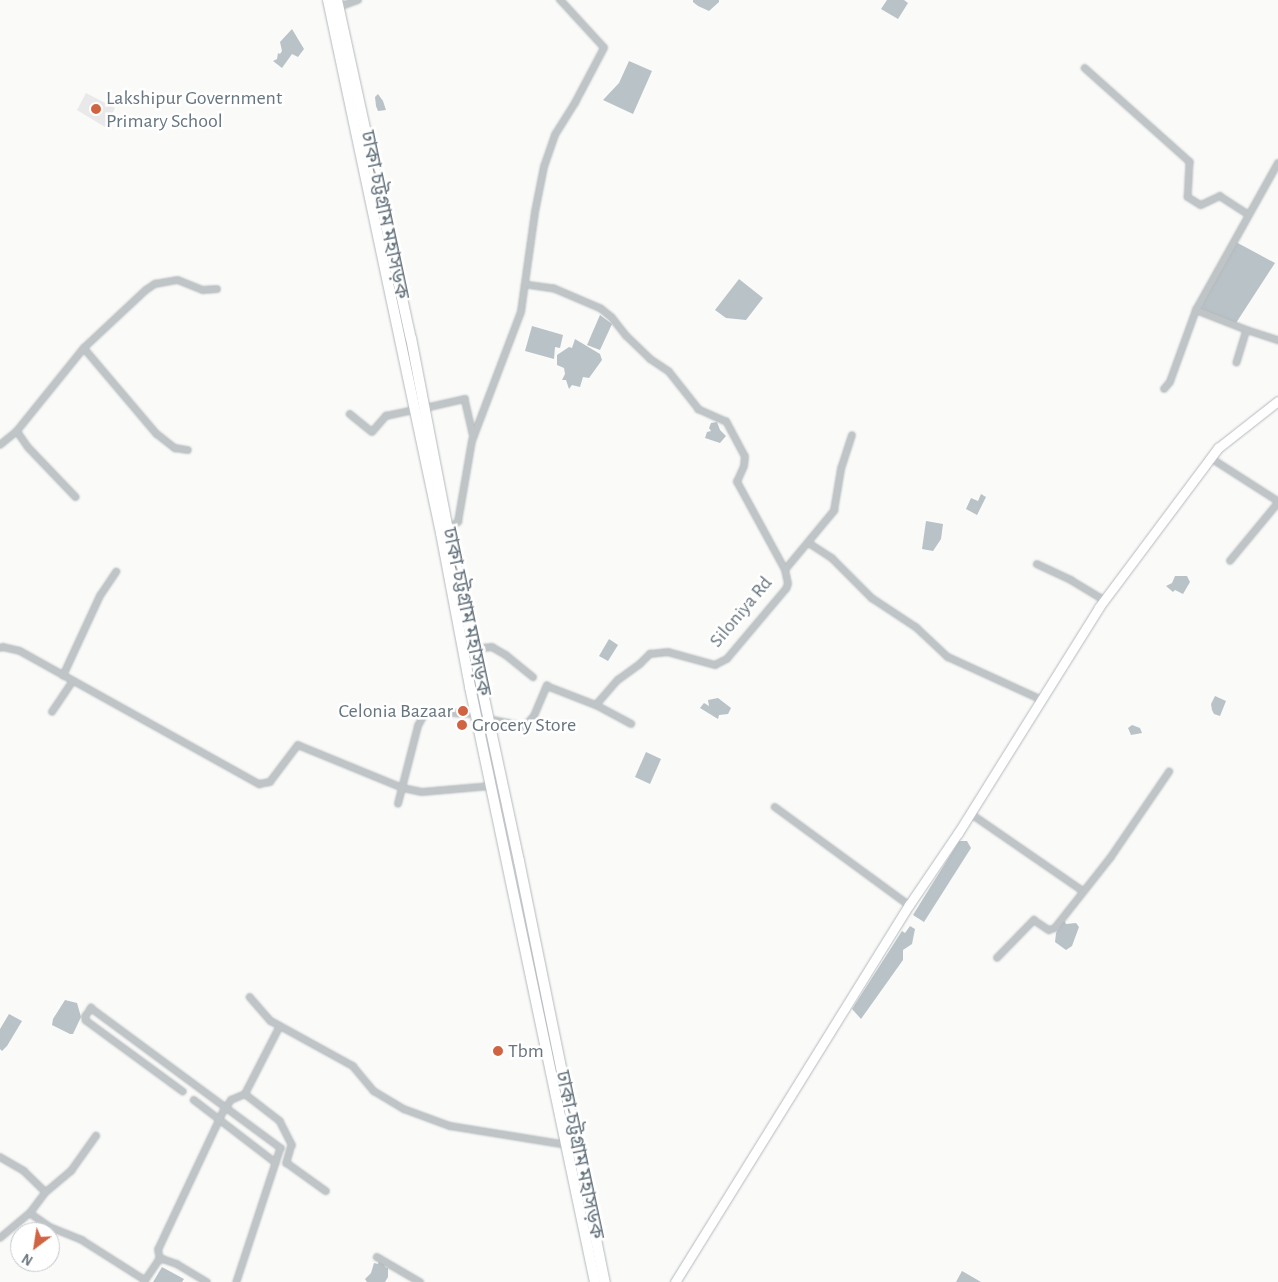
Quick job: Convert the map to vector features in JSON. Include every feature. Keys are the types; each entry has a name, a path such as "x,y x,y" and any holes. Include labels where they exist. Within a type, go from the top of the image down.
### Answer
{"highway":[{"name":"ঢাকা-চট্টগ্রাম মহাসড়ক","path":"328,0 448,530 529,909 605,1282"},
{"name":"ঢাকা-চট্টগ্রাম মহাসড়ক","path":"338,3 420,409 476,714 594,1282"},
{"path":"516,910 518,914 524,916 528,913 529,909"},
{"path":"520,928 525,921 532,924"}],"main road":[{"path":"675,1282 909,905 970,813 1104,600 1218,448 1278,402"}],"street":[{"path":"338,3 358,0"},
{"path":"448,530 458,522 474,437 519,320 526,285 530,241 544,167 555,135 575,103 604,48 560,0"},
{"path":"1085,68 1190,162 1188,197 1201,205 1220,196 1248,214"},
{"path":"1164,389 1170,382 1196,310 1278,163"},
{"path":"0,444 17,431 84,348 155,284 178,280 203,290 217,289"},
{"path":"526,285 554,289 601,309 612,318 626,336 650,359 669,372 699,410 726,422 745,457 744,466 737,482 785,570 834,511 841,469 852,436"},
{"path":"1196,310 1278,340"},
{"path":"1237,362 1247,330"},
{"path":"84,348 157,434 175,448 188,450"},
{"path":"350,414 364,428 372,432 386,416 466,400 474,437"},
{"path":"17,431 28,447 76,498"},
{"path":"1211,458 1278,502 1230,561"},
{"path":"808,543 832,558 872,598 916,627 948,657 1040,699"},
{"path":"1037,564 1104,600"},
{"name":"Siloniya Rd","path":"596,705 618,680 650,654 668,652 710,665 715,665 727,658 786,589 788,578 785,570"},
{"path":"63,676 100,596 116,572"},
{"path":"0,648 3,646 20,651 72,682 259,784 270,782 298,745 403,788 422,792 491,786"},
{"path":"473,649 492,648 506,655 533,677"},
{"path":"52,712 72,682"},
{"path":"488,719 525,726 534,716 547,686 596,705 630,724"},
{"path":"398,804 418,726 424,715 428,712 476,714"},
{"path":"997,958 1034,920 1050,930 1054,928 1111,857 1169,772"},
{"path":"775,807 909,905"},
{"path":"970,813 1082,891"},
{"path":"250,997 271,1021 352,1066 374,1091 418,1115 450,1126 567,1145"},
{"path":"182,1092 86,1021 85,1016 91,1008 281,1148 237,1282"},
{"path":"30,1213 50,1227 82,1240 144,1281 160,1260 158,1250 220,1118 231,1100 245,1094 280,1026"},
{"path":"245,1094 280,1121 292,1145 287,1163 326,1191"},
{"path":"194,1100 220,1118 276,1163"},
{"path":"0,1238 30,1213 46,1192 71,1171 96,1136"},
{"path":"0,1157 24,1171 46,1192"},
{"path":"377,1257 420,1282"},
{"path":"160,1260 163,1259 177,1264 207,1282"}],"shaded area":[{"path":"693,0 719,0 719,2 709,11 698,6"},
{"path":"887,0 904,0 908,3 898,19 881,9"},
{"path":"292,29 304,49 298,57 292,54 282,68 273,61 277,59 278,53 280,54 282,51 280,42"},
{"path":"629,61 652,71 633,114 603,100 619,83"},
{"name":"Lakshipur Government Primary School","path":"86,93 115,108 105,127 77,110"},
{"path":"378,94 386,110 378,111 375,97"},
{"path":"1234,241 1275,263 1236,323 1199,312"},
{"path":"739,279 763,298 746,320 726,318 715,310"},
{"path":"600,315 612,324 600,350 587,345"},
{"path":"532,326 563,335 560,348 555,347 554,359 525,351"},
{"path":"575,339 600,354 602,360 589,378 583,377 580,387 572,385 569,389 566,380 562,380 565,374 564,368 557,365 557,355 569,347 572,348"},
{"path":"717,422 720,430 726,436 720,443 705,438 707,432 711,431 709,428 711,423"},
{"path":"981,494 986,497 977,515 966,509 971,498 978,501"},
{"path":"926,521 943,524 941,539 933,551 922,549"},
{"path":"1175,576 1187,576 1190,582 1183,594 1175,590 1173,592 1166,586 1172,583"},
{"path":"609,639 618,645 608,661 599,656"},
{"path":"1215,696 1226,701 1220,716 1214,714 1212,710 1211,704"},
{"path":"718,698 731,708 728,714 719,715 718,719 700,708 704,703 709,706 708,700"},
{"path":"1132,725 1140,728 1142,733 1131,735 1128,728"},
{"path":"646,752 661,759 650,784 635,777"},
{"path":"959,841 967,841 971,848 924,922 913,915"},
{"path":"1064,920 1066,924 1076,923 1079,927 1072,946 1066,950 1055,942 1056,933"},
{"path":"910,926 915,929 912,944 903,950 903,960 861,1019 852,1009 902,931 905,933"},
{"path":"65,1000 77,1003 81,1017 73,1034 52,1025 53,1019"},
{"path":"9,1014 22,1021 2,1051 0,1049 0,1029"},
{"path":"379,1261 384,1262 385,1267 388,1268 388,1277 385,1282 367,1282 365,1279 371,1273 374,1263 378,1264"},
{"path":"162,1267 184,1279 182,1282 153,1282"},
{"path":"962,1271 969,1275 981,1282 956,1282"}],"place":[{"name":"Lakshipur Government Primary School","path":"96,109"},
{"name":"Celonia Bazaar","path":"463,711"},
{"name":"Grocery Store","path":"462,725"},
{"name":"Tbm","path":"498,1051"}]}
